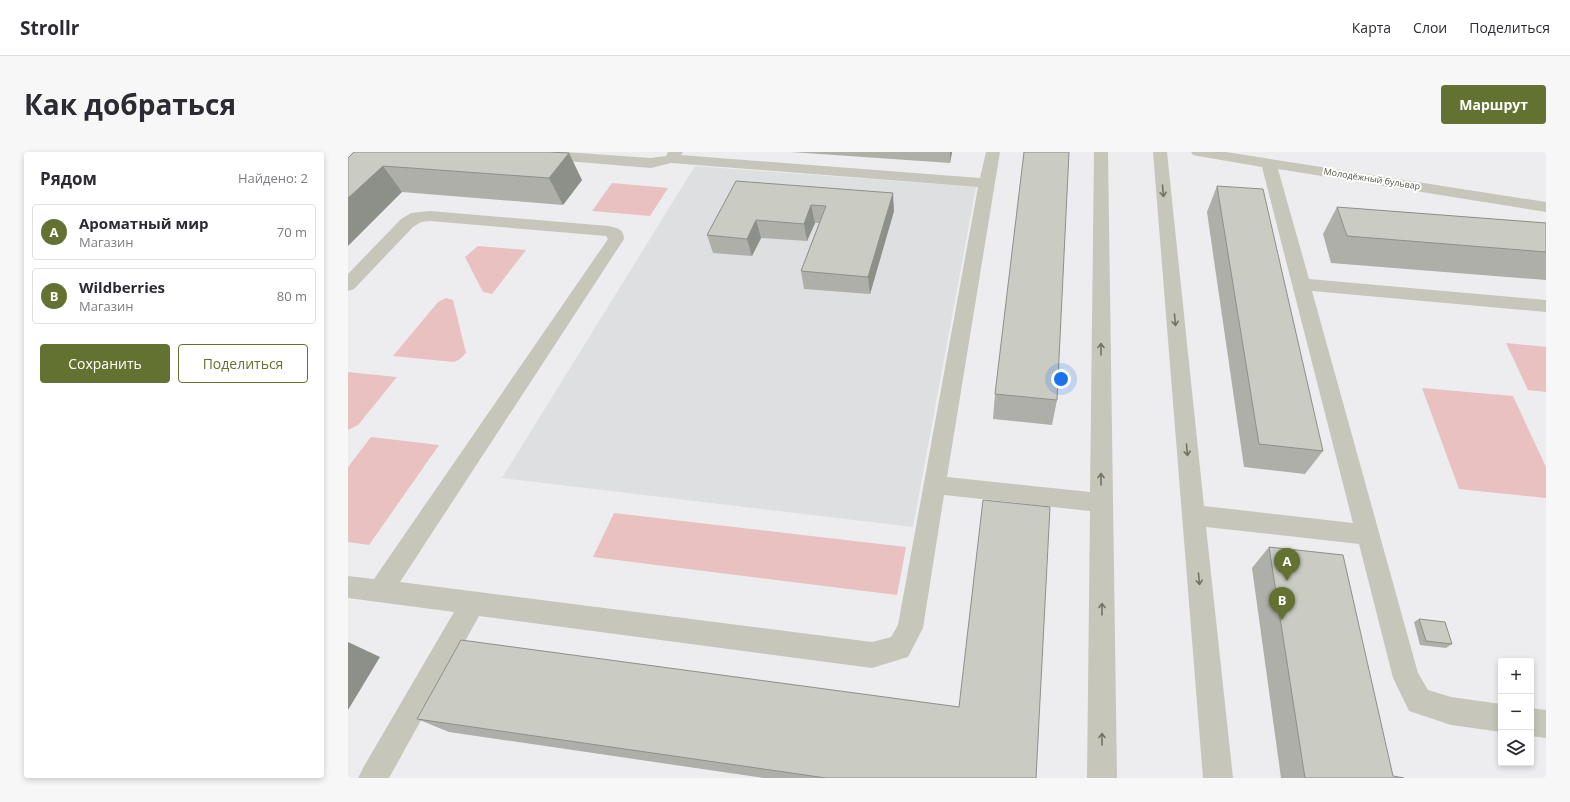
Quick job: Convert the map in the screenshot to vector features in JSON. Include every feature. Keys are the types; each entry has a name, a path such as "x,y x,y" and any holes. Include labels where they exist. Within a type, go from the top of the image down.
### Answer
{"street":[{"path":"506,152 651,163 673,156 987,183"},
{"path":"348,587 872,655 899,648 910,628 993,152"},
{"path":"1101,152 1102,778"},
{"path":"1160,152 1218,778"},
{"name":"Молодёжный бульвар","path":"1198,152 1546,207"},
{"path":"1269,163 1406,678 1420,700 1451,711 1498,718"},
{"path":"348,285 407,223 417,217 430,216 609,231 616,234 616,239 380,592"},
{"path":"1301,284 1546,306"},
{"path":"935,485 1102,503"},
{"path":"1193,515 1368,535"},
{"path":"373,778 473,603"},
{"path":"1534,722 1546,724"}],"shaded area":[{"path":"695,166 976,187 913,527 502,478"},
{"path":"612,183 668,188 650,216 592,211"},
{"path":"478,246 526,250 492,294 483,292 465,257"},
{"path":"446,298 453,300 466,353 454,362 393,356 438,302"},
{"path":"1506,343 1546,347 1546,392 1528,390"},
{"path":"348,372 397,377 358,425 348,430"},
{"path":"1422,388 1513,396 1546,467 1546,498 1459,489"},
{"path":"371,437 439,445 369,545 348,542 348,467"},
{"path":"614,513 906,547 897,595 593,557"}],"building":[{"path":"354,152 569,153 549,178 383,166 348,198 348,158"},
{"path":"1024,152 1069,152 1057,400 995,394"},
{"path":"736,181 893,193 868,277 801,271 826,206 811,205 804,224 756,220 747,239 707,235"},
{"path":"1217,186 1263,189 1323,451 1259,444"},
{"path":"1337,207 1546,223 1546,252 1347,236"},
{"path":"983,500 1050,507 1036,778 826,778 417,719 461,640 959,707"},
{"path":"1269,547 1343,555 1393,776 1404,778 1305,778"},
{"path":"1419,619 1445,622 1452,644 1426,641"}],"place":[{"name":"Ароматный мир","path":"1287,581"},
{"name":"Wildberries","path":"1282,620"}]}
